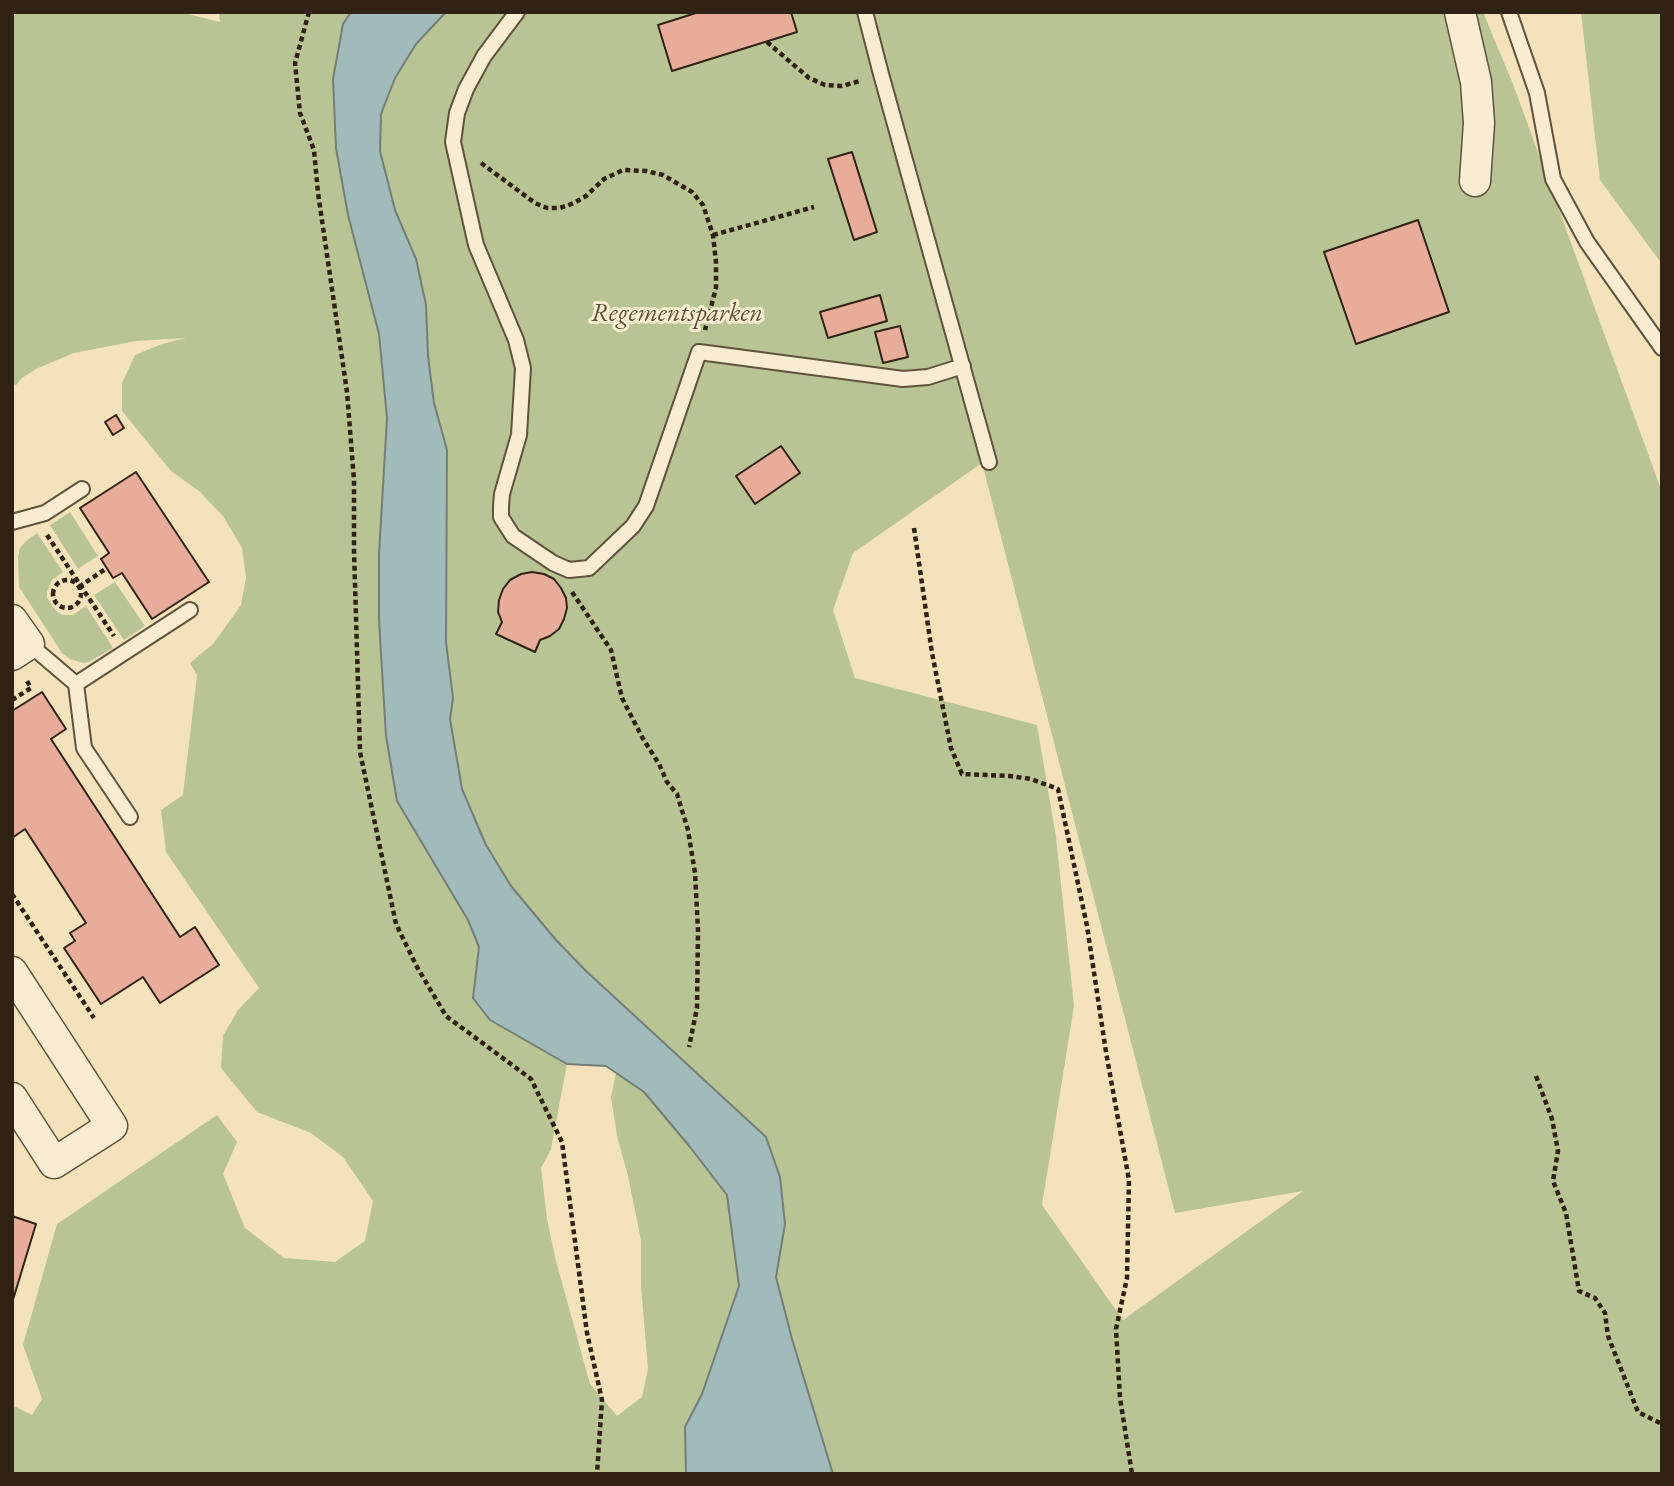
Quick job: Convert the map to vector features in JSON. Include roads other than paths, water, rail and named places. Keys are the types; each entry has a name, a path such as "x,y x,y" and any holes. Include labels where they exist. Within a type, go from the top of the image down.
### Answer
{"street":[{"path":"1460,12 1476,82 1479,122 1475,181"},
{"path":"12,972 112,1126 54,1163 12,1098"}],"lane":[{"path":"517,12 484,56 466,89 457,113 453,142 476,245 516,340 523,368 519,435 501,506 501,517 513,536 553,563 569,570 589,568 633,526 646,506 699,352 903,379 928,377 962,366"},
{"path":"865,12 989,462"},
{"path":"1509,12 1537,93 1553,178 1587,242 1662,348"},
{"path":"12,522 45,513 82,489"},
{"path":"76,684 190,610"},
{"path":"18,640 76,684 83,748 130,817"}],"water":[{"path":"351,12 446,12 416,44 395,78 381,114 380,151 395,210 416,259 426,305 428,356 434,403 447,450 446,642 453,698 450,719 462,789 486,845 511,886 556,940 766,1137 780,1177 785,1224 776,1277 833,1474 686,1474 685,1427 702,1394 739,1286 727,1195 644,1092 606,1066 567,1064 490,1020 473,998 479,947 468,920 397,801 386,736 379,620 379,554 387,418 379,334 348,215 336,148 333,79 343,24"}],"park label":[{"name":"Regementsparken","path":"677,314"}]}
